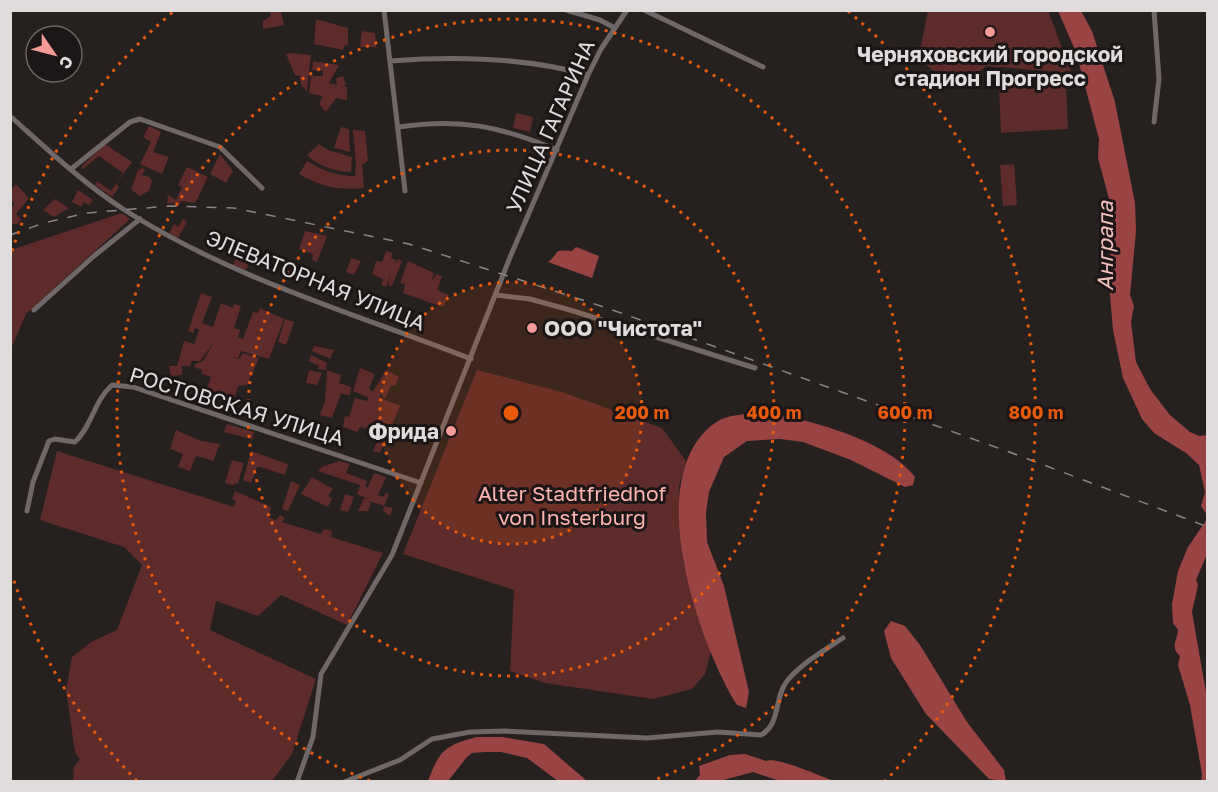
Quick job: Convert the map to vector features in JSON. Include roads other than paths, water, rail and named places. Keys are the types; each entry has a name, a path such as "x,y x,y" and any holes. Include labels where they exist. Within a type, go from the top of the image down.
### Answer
{"street":[{"path":"384,10 405,191"},
{"path":"566,10 615,28"},
{"name":"УЛИЦА ГАГАРИНА","path":"496,295 588,75 627,10"},
{"path":"644,10 763,67"},
{"path":"1154,10 1159,79 1154,122"},
{"path":"390,62 467,58 568,69 588,75"},
{"name":"ЭЛЕВАТОРНАЯ УЛИЦА","path":"10,116 71,169 140,219 201,253 267,283 471,358"},
{"path":"71,169 130,122 140,119 220,147 262,188"},
{"path":"399,127 443,121 468,123 557,150"},
{"path":"34,310 94,256 140,219"},
{"path":"297,782 313,736 321,674 392,555 496,295 530,299 560,307 755,368"},
{"name":"РОСТОВСКАЯ УЛИЦА","path":"27,511 33,482 49,441 55,439 75,442 83,435 103,393 112,385 144,391 421,483"},
{"path":"344,782 400,760 432,739 470,732 505,731 647,738 718,732 761,735 771,727 786,682 805,664 843,638"}],"railway":[{"path":"10,235 44,223 87,213 169,206 234,208 409,244 607,308 1012,453 1208,527"}],"place":[{"name":"Черняховский городской стадион Прогресс","path":"990,32"},
{"name":"ООО \"Чистота\"","path":"532,328"},
{"name":"Фрида","path":"451,431"}],"water label":[{"name":"Анграпа","path":"1104,246"}],"park label":[{"name":"Alter Stadtfriedhof von Insterburg","path":"572,505"}]}
